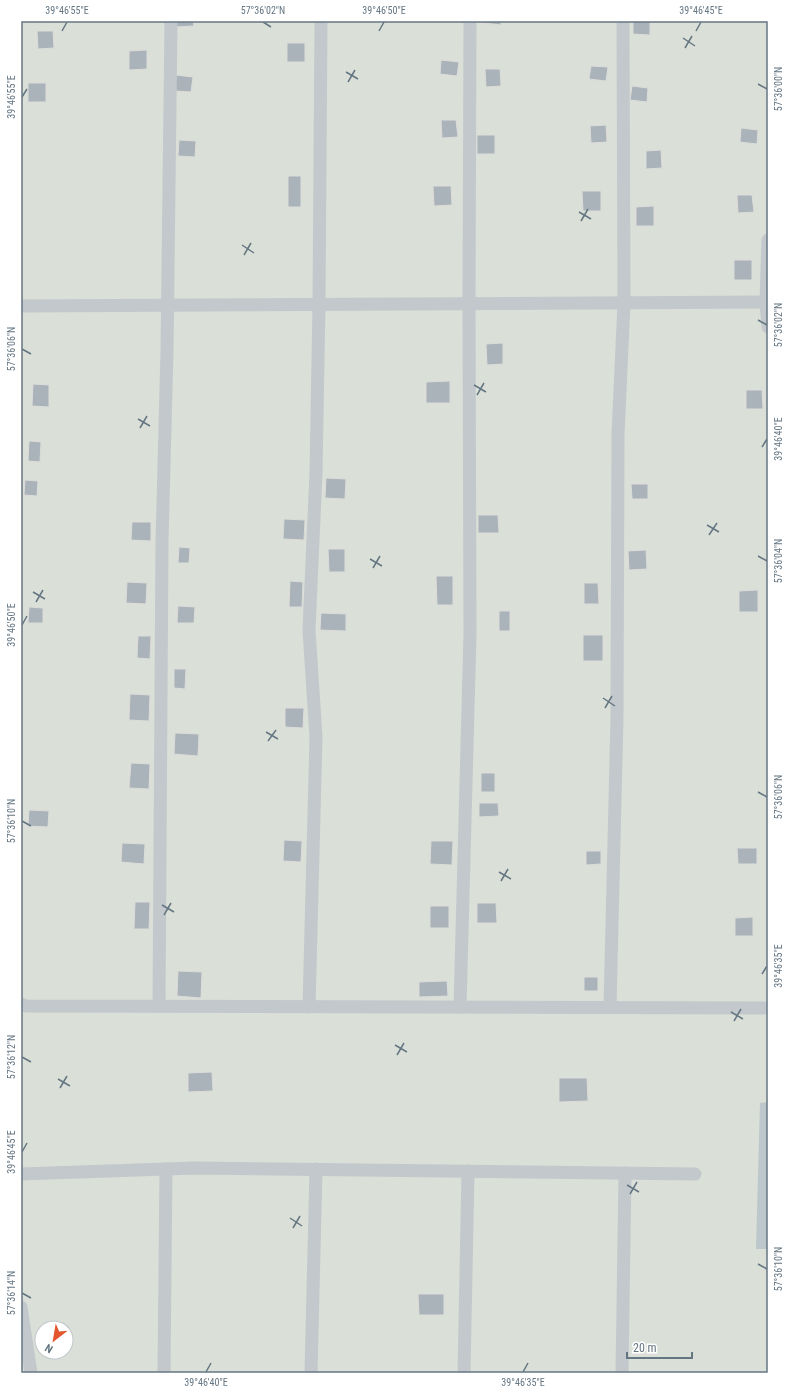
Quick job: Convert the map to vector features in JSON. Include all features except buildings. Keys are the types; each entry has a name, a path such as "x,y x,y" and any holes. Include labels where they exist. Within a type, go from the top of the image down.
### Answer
{"lane":[{"path":"159,1006 162,549 168,305 171,21"},
{"path":"309,1007 316,737 309,630 316,473 321,21"},
{"path":"460,1007 470,634 470,21"},
{"path":"610,1007 617,718 618,434 624,303 624,21"},
{"path":"768,240 768,327"},
{"path":"21,306 767,302"},
{"path":"21,1004 26,1006 768,1008"},
{"path":"21,1174 195,1168 695,1174"},
{"path":"164,1373 166,1169"},
{"path":"311,1373 316,1169"},
{"path":"464,1373 468,1171"},
{"path":"622,1373 625,1173"},
{"path":"21,1307 31,1373"}],"shaded area":[{"path":"21,21 768,21 768,1373 21,1373"},
{"path":"768,1102 768,1249 756,1249 760,1103"}]}
